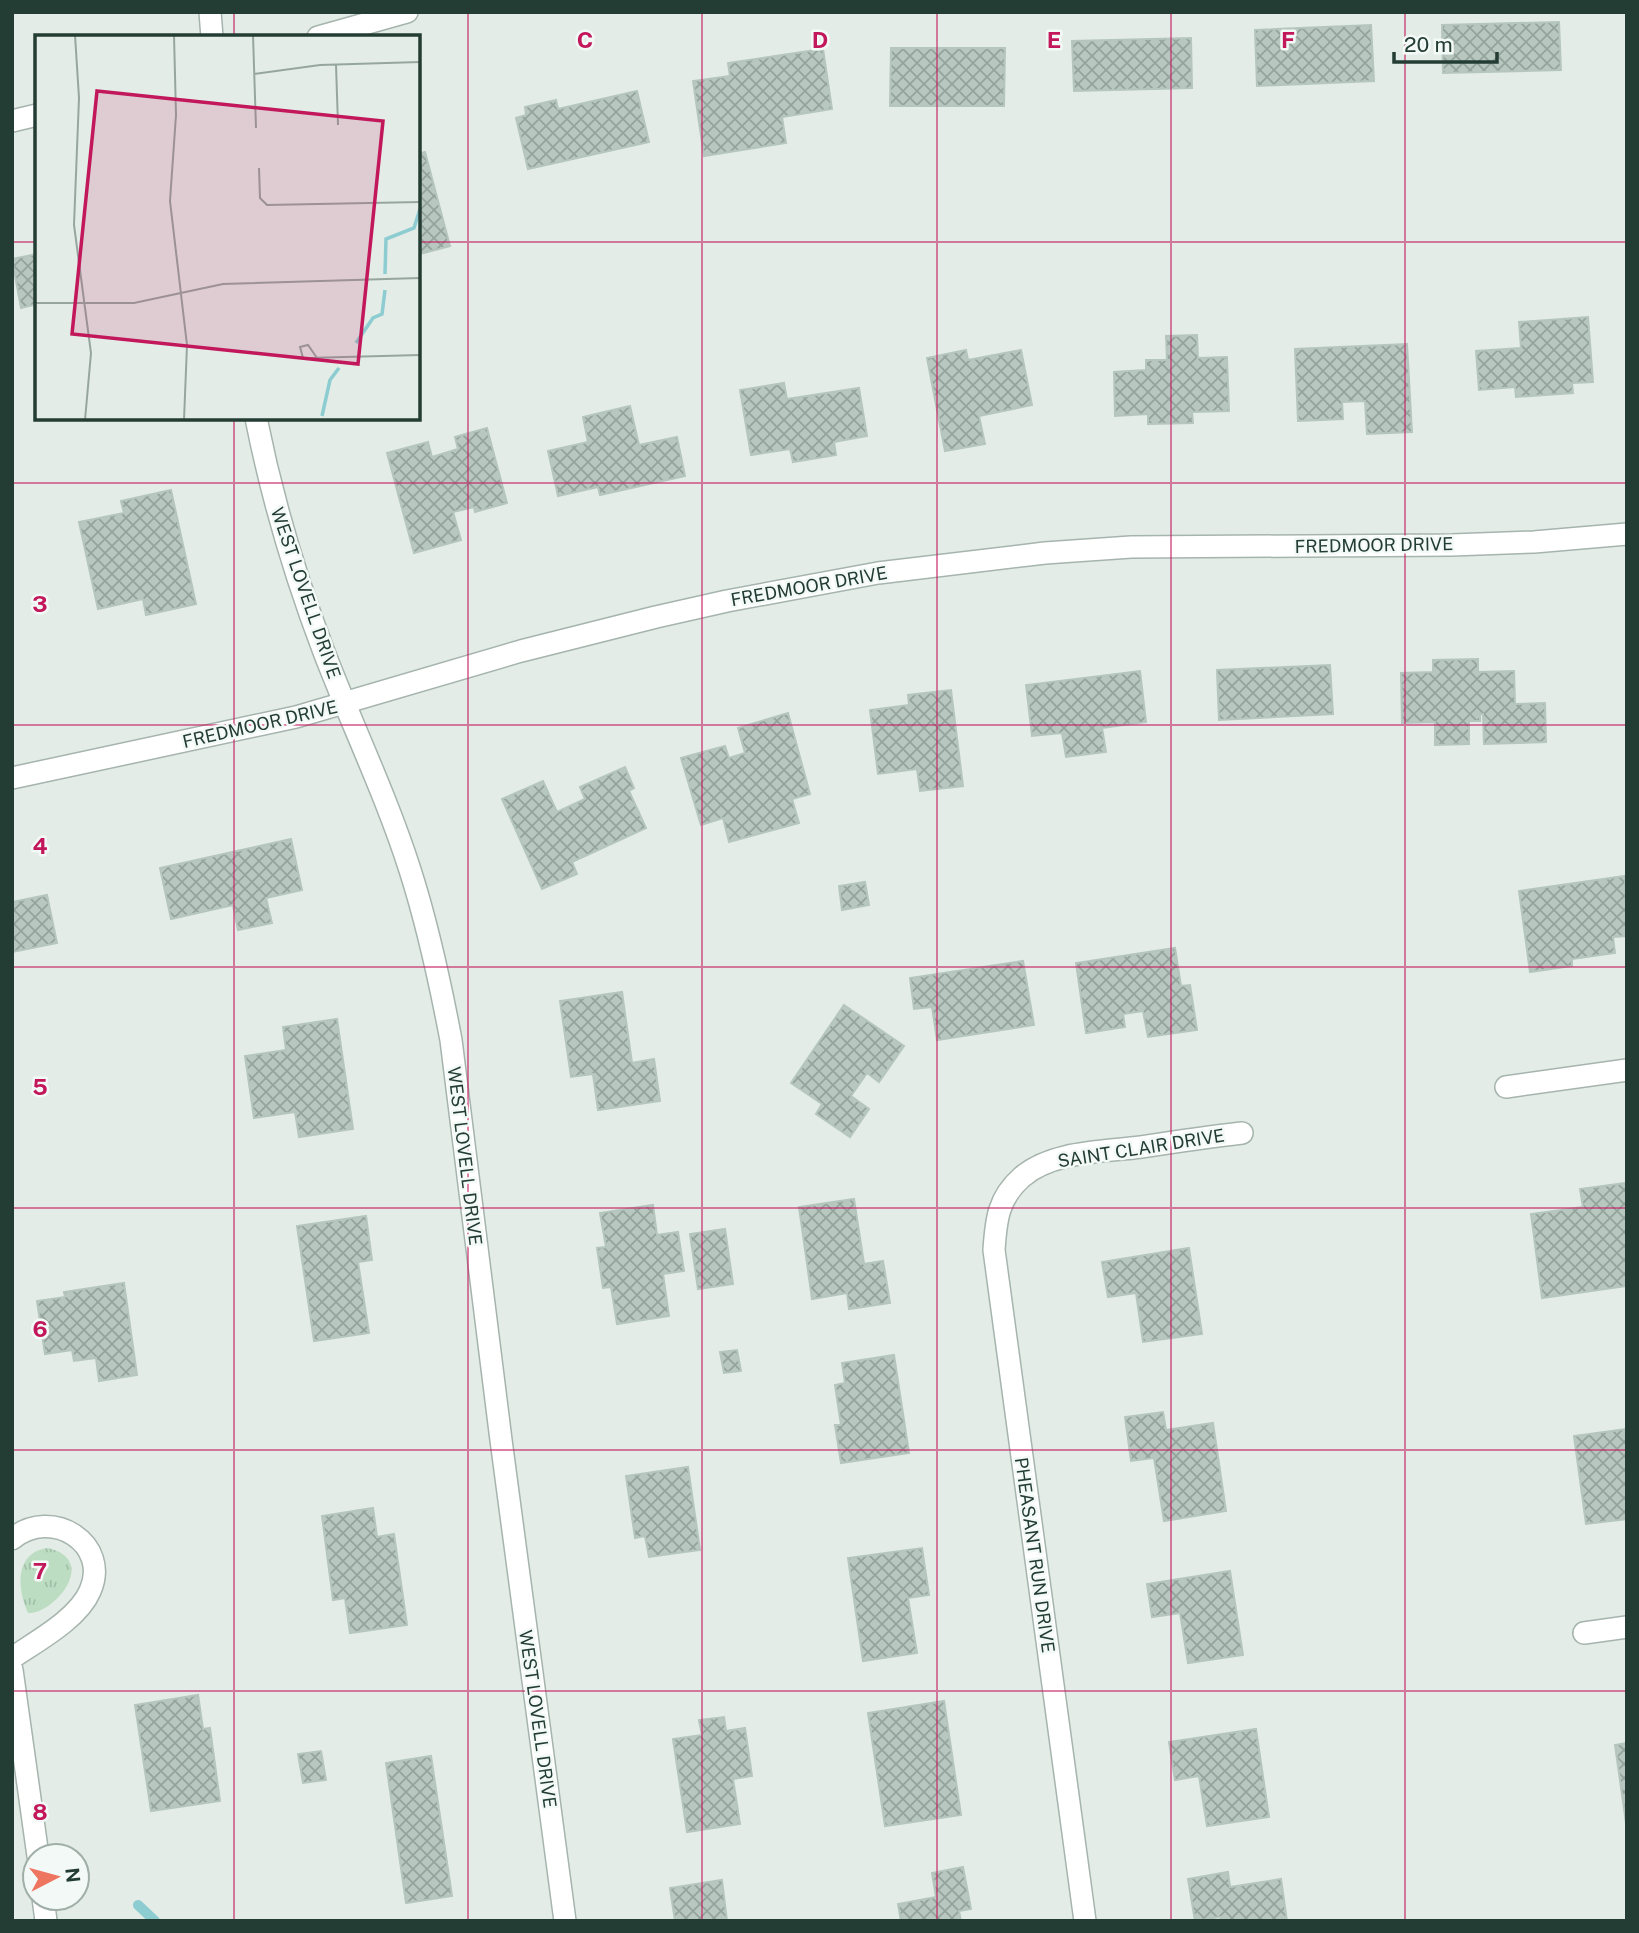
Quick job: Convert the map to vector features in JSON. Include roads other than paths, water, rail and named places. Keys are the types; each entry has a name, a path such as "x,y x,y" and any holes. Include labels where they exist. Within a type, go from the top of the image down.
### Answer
{"street":[{"path":"210,12 212,35"},
{"path":"325,35 407,12"},
{"path":"12,121 35,115"},
{"name":"WEST LOVELL DRIVE","path":"256,420 267,475 291,560 324,653 409,866 427,923 442,990 451,1040 504,1468 565,1921"},
{"name":"FREDMOOR DRIVE","path":"12,778 203,738 346,704 521,651 656,617 800,587 954,563 1131,547 1452,545 1627,534"},
{"path":"1506,1087 1627,1070"},
{"name":"SAINT CLAIR DRIVE","path":"1009,1192 1023,1176 1041,1165 1073,1156 1242,1133"},
{"name":"PHEASANT RUN DRIVE","path":"1009,1192 996,1217 994,1250 1085,1921"},
{"path":"12,1539 40,1525 70,1532 86,1548 94,1576 86,1599 72,1614 12,1658"},
{"path":"1584,1633 1627,1627"},
{"path":"12,1670 35,1842"}],"waterway":[{"path":"138,1905 155,1921"}]}
